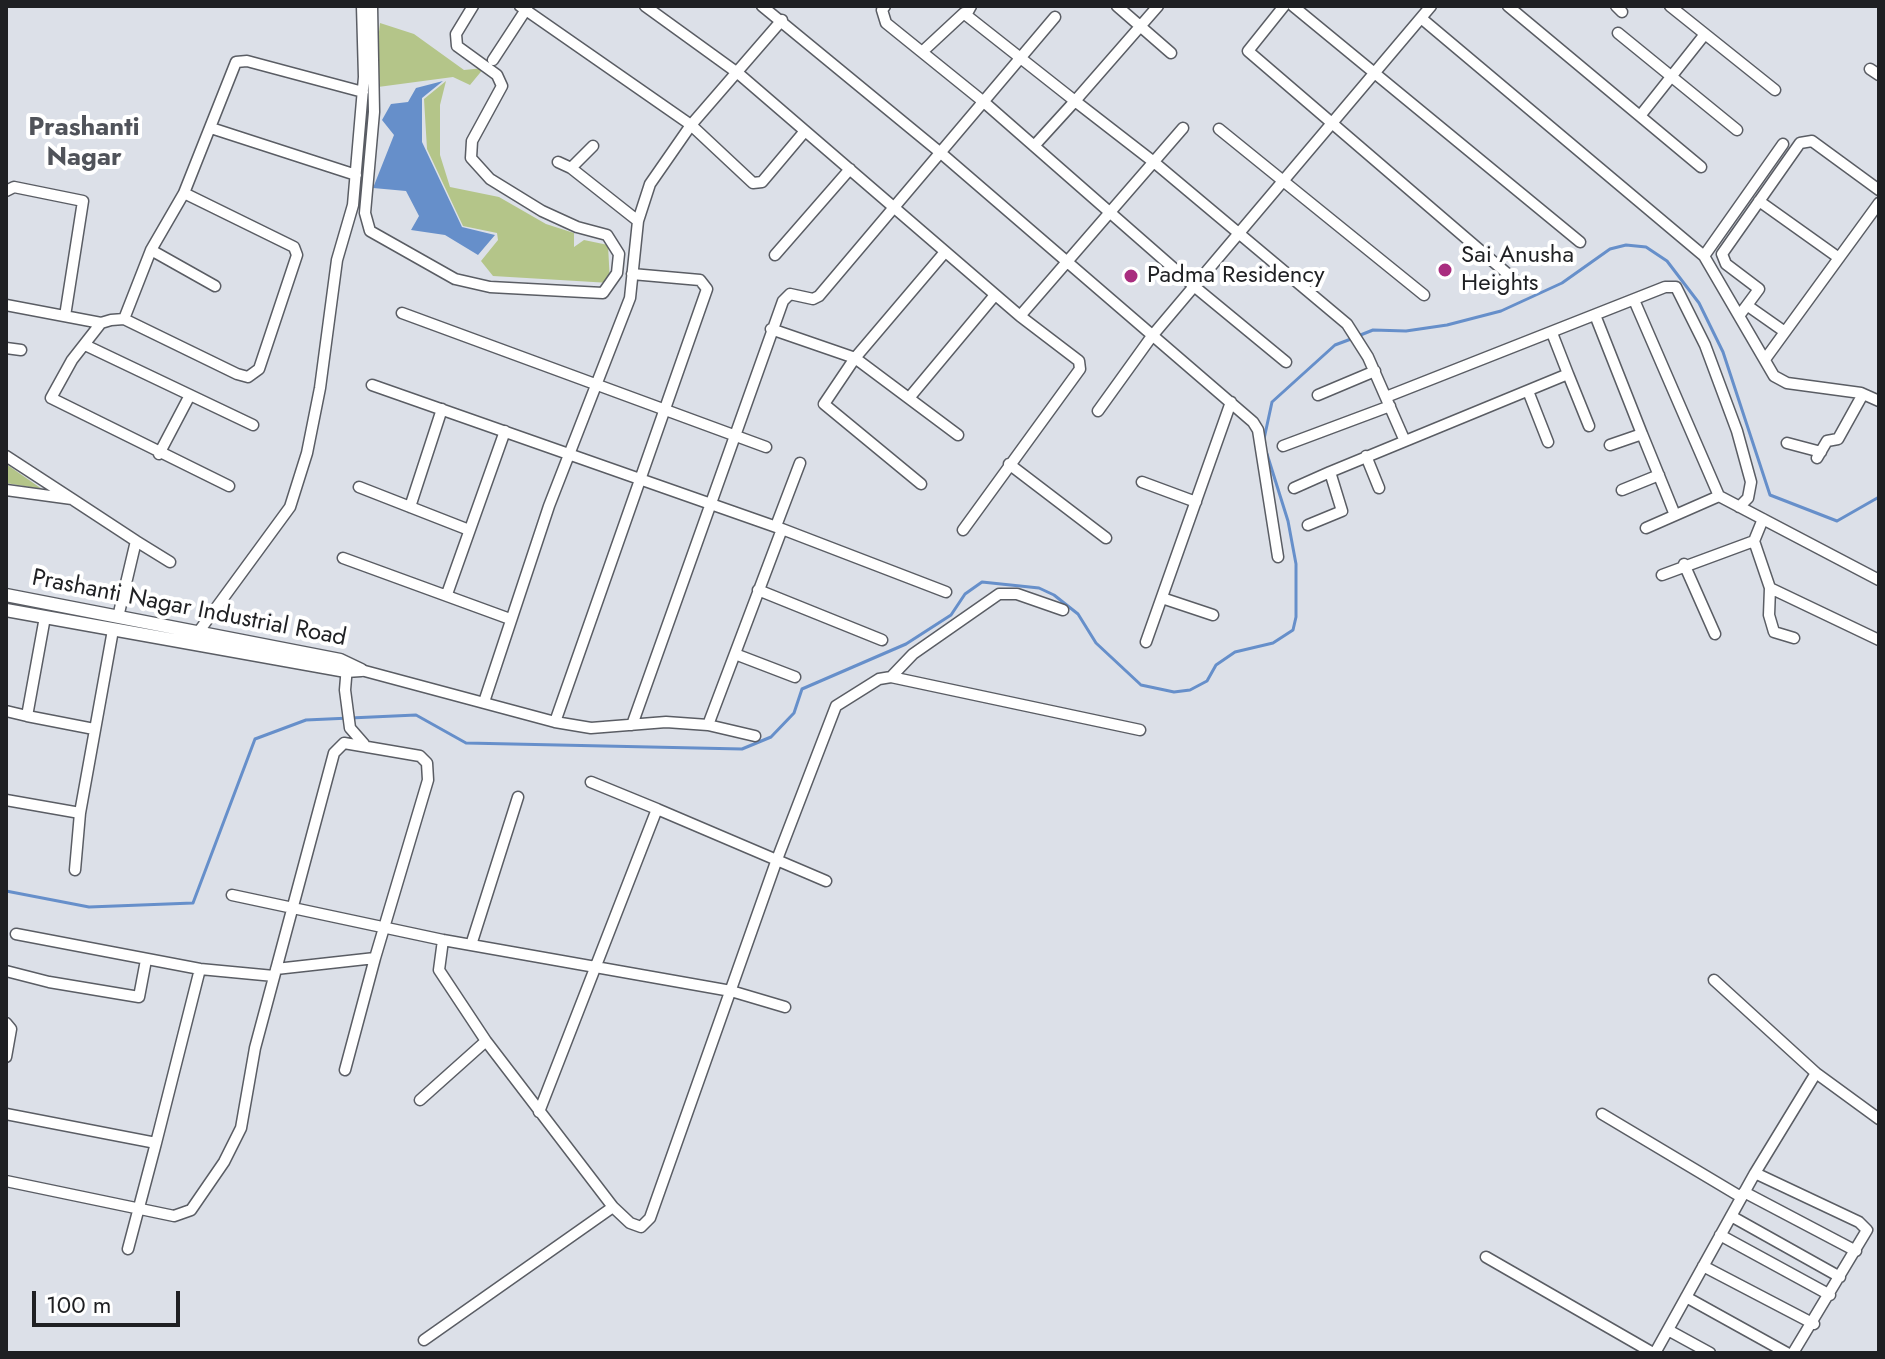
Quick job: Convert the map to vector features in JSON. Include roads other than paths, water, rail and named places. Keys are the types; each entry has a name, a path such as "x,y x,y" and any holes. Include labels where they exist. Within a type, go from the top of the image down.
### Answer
{"street":[{"path":"194,637 276,528 295,495 320,388 337,260 353,205 363,92 362,6"},
{"path":"372,6 374,112 365,213 370,231 455,279 490,287 603,293 617,273 619,254 607,235 577,227 542,211 490,179 471,158 472,141 502,86 497,75 457,46 456,34 473,6"},
{"path":"645,6 739,74 995,295 1081,365 963,530"},
{"path":"762,6 942,154 1231,402 1258,430 1278,557"},
{"path":"885,6 882,10 886,23 985,103 1109,213 1286,362"},
{"path":"1117,6 1171,53"},
{"path":"1034,146 1158,6"},
{"path":"1284,6 1248,51 1517,282"},
{"path":"1293,6 1580,242"},
{"path":"1098,411 1152,336 1431,6"},
{"path":"1508,6 1701,167"},
{"path":"1670,6 1775,90"},
{"path":"493,60 525,7 691,125 757,184 805,131"},
{"path":"922,52 968,9 1017,59 1155,163 1347,324 1375,371 1404,439"},
{"path":"632,725 771,329 786,296 819,296 1055,17"},
{"path":"1421,18 1704,256 1774,376 1787,383 1863,394 1879,401"},
{"path":"484,702 510,619 630,298 638,221 650,184 691,125 739,74 782,20"},
{"path":"1618,33 1737,130"},
{"path":"1640,116 1705,34"},
{"path":"124,319 151,250 184,193 236,62 247,61 363,92"},
{"path":"211,128 356,175"},
{"path":"1020,316 1183,128"},
{"path":"1219,129 1424,295"},
{"path":"1739,316 1759,289 1726,264 1722,254 1800,143 1808,140 1879,190"},
{"path":"1704,256 1783,144"},
{"path":"571,168 593,146"},
{"path":"558,162 571,168 638,221"},
{"path":"775,255 850,169"},
{"path":"6,191 14,187 83,201 65,316"},
{"path":"6,305 101,323 124,319 248,377 259,369 297,255 294,247 184,193"},
{"path":"1759,201 1839,258"},
{"path":"1766,358 1879,203"},
{"path":"151,250 215,286"},
{"path":"921,484 824,404 855,358 945,252"},
{"path":"555,722 707,285 700,280 632,274"},
{"path":"1283,446 1595,315 1665,287 1676,287 1681,292 1737,431 1751,482 1748,498 1739,507"},
{"path":"909,398 995,295"},
{"path":"1634,300 1719,496 1879,580"},
{"path":"1748,306 1785,332"},
{"path":"402,313 766,447"},
{"path":"1595,315 1675,515"},
{"path":"101,323 51,395 53,401 229,486"},
{"path":"771,329 855,358 958,435"},
{"path":"1552,333 1589,426"},
{"path":"85,345 253,425"},
{"path":"6,348 21,350"},
{"path":"1318,395 1375,371"},
{"path":"1294,488 1404,439 1568,374"},
{"path":"372,385 710,503 946,592"},
{"path":"1528,391 1548,442"},
{"path":"1787,443 1819,455 1827,441 1838,439 1863,394"},
{"path":"159,454 190,395"},
{"path":"1146,642 1231,402"},
{"path":"410,507 442,409"},
{"path":"447,594 505,431"},
{"path":"1610,445 1642,434"},
{"path":"6,456 170,562"},
{"path":"1366,456 1379,488"},
{"path":"708,725 758,590 800,463"},
{"path":"1009,464 1106,538"},
{"path":"1308,525 1342,511 1330,472"},
{"path":"1622,490 1659,475"},
{"path":"1142,482 1196,502"},
{"path":"359,487 469,530"},
{"path":"6,490 72,499"},
{"path":"1646,528 1719,496"},
{"path":"1763,519 1754,541 1770,588 1769,615 1774,632 1794,638"},
{"path":"118,617 136,541"},
{"path":"1662,575 1684,564 1754,541"},
{"path":"343,558 510,619"},
{"path":"1684,564 1715,634"},
{"path":"1770,588 1879,640"},
{"path":"758,590 882,640"},
{"path":"891,677 913,654 999,594 1017,594 1063,610"},
{"name":"Prashanti Nagar Industrial Road","path":"6,595 118,617 194,637 347,666 555,722 591,728 666,722 708,725 755,736"},
{"path":"1162,598 1213,615"},
{"name":"Prashanti Nagar Industrial Road","path":"6,610 113,630 194,637"},
{"path":"27,716 45,617"},
{"path":"75,870 80,813 113,630"},
{"path":"735,654 795,677"},
{"path":"347,666 345,690 350,728 356,738 366,745"},
{"path":"443,940 439,970 486,1041 613,1207 630,1223 641,1227 650,1218 776,862 836,706 879,679 891,677 1140,730"},
{"path":"6,711 94,729"},
{"path":"6,1181 183,1215 191,1210 224,1162 241,1128 255,1048 275,972 336,748 344,743 420,756 428,771 345,1070"},
{"path":"591,782 826,881"},
{"path":"471,945 518,797"},
{"path":"6,800 80,813"},
{"path":"539,1112 657,809"},
{"path":"232,895 596,970 731,991 785,1007"},
{"path":"16,934 200,969 275,972 375,958"},
{"path":"6,971 49,982 139,997 146,960"},
{"path":"128,1249 200,969"},
{"path":"1714,980 1816,1073 1879,1119"},
{"path":"6,1023 11,1029 6,1057"},
{"path":"420,1100 486,1041"},
{"path":"1486,1257 1654,1353 1755,1173 1816,1073"},
{"path":"6,1114 156,1143"},
{"path":"1602,1114 1743,1194 1856,1251"},
{"path":"1686,1297 1790,1353 1814,1324 1856,1251 1867,1230 1859,1222 1755,1173"},
{"path":"424,1340 613,1207"},
{"path":"1731,1216 1840,1277"},
{"path":"1720,1235 1830,1295"},
{"path":"1703,1266 1814,1324"},
{"path":"1668,1330 1710,1353"}],"water":[{"path":"443,81 422,98 422,142 462,227 495,235 478,255 445,235 411,230 419,216 406,191 373,188 394,135 382,120 391,104 408,102 416,88"}],"waterway":[{"path":"1358,336 1373,330 1406,331 1447,325 1501,311 1562,283 1610,249 1626,245 1646,247 1667,261 1699,303 1723,352 1770,495 1837,521 1879,497"},
{"path":"1264,439 1272,402 1335,345 1351,339"},
{"path":"6,891 89,907 193,903 255,739 306,720 416,715 466,743 742,749 771,737 794,713 802,689 906,644 951,615 965,594 982,582 1039,588 1054,595 1078,614 1096,643 1141,685 1174,692 1190,690 1207,681 1216,665 1235,652 1273,643 1293,630 1296,617 1296,564 1288,521 1267,454"}],"place":[{"name":"Sai Anusha Heights","path":"1445,270"},
{"name":"Padma Residency","path":"1131,276"}],"district":[{"name":"Prashanti Nagar","path":"84,144"}]}
